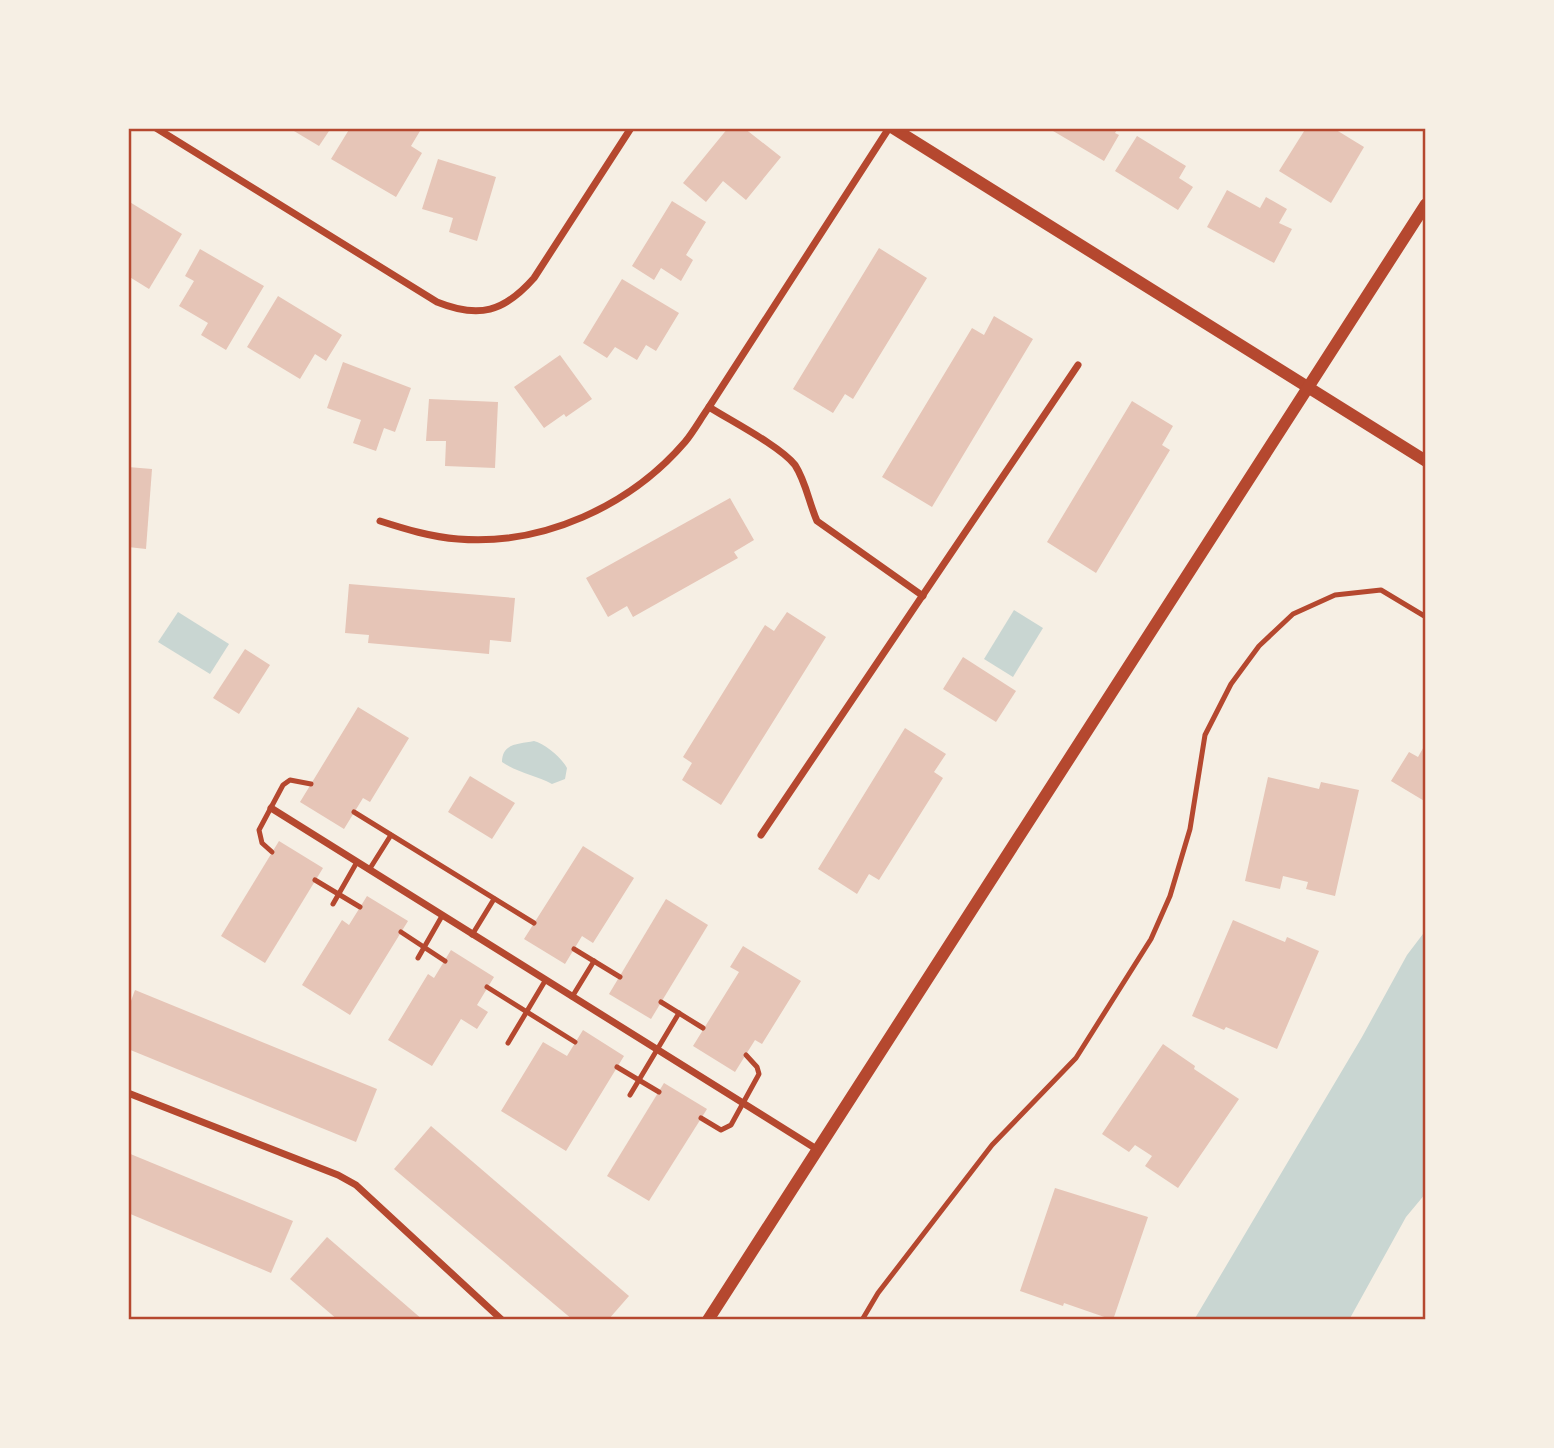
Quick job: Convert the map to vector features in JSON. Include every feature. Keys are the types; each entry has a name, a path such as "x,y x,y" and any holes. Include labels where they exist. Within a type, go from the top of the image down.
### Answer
{"street":[{"path":"156,128 437,302 457,311 479,312 501,307 520,295 534,278 631,128"},
{"path":"380,521 416,533 458,539 522,536 564,525 603,508 656,472 685,441 709,407 891,128 1426,461"},
{"path":"708,1320 1426,204"},
{"path":"761,835 1078,365"},
{"path":"709,407 778,450 793,463 804,481 817,521 923,596"},
{"path":"271,808 818,1150"},
{"path":"128,1093 338,1175 356,1185 502,1320"}],"lane":[{"path":"862,1320 878,1293 992,1145 1076,1058 1151,939 1170,896 1190,829 1205,735 1231,684 1259,646 1293,614 1335,594 1381,590 1426,617"},
{"path":"272,852 262,843 259,831 283,785 290,780 311,784"},
{"path":"355,812 534,923"},
{"path":"369,870 391,835"},
{"path":"333,904 357,862"},
{"path":"315,880 360,907"},
{"path":"472,935 494,899"},
{"path":"418,958 442,916"},
{"path":"401,932 445,961"},
{"path":"574,949 620,977"},
{"path":"572,998 594,961"},
{"path":"508,1043 545,981"},
{"path":"487,987 575,1042"},
{"path":"661,1002 703,1028"},
{"path":"630,1096 679,1013"},
{"path":"701,1118 720,1130 731,1125 759,1074 757,1067 746,1055"},
{"path":"617,1067 659,1092"}],"shaded area":[{"path":"1014,610 1043,628 1013,677 984,659"},
{"path":"178,612 229,644 210,674 158,642"},
{"path":"534,741 548,748 561,760 567,768 565,779 552,784 502,762 508,748"},
{"path":"1426,930 1426,1193 1406,1217 1349,1320 1194,1320 1362,1037 1407,955"}],"building":[{"path":"289,128 331,128 319,146"},
{"path":"350,128 415,128 420,131 411,146 422,153 396,197 331,159"},
{"path":"728,128 744,128 781,157 746,200 723,181 706,202 683,183"},
{"path":"1048,128 1118,128 1115,133 1119,135 1104,161"},
{"path":"1306,128 1333,128 1364,147 1331,203 1279,171"},
{"path":"1137,136 1186,166 1179,178 1193,187 1178,210 1115,171"},
{"path":"438,159 496,177 477,241 449,232 453,218 422,209"},
{"path":"1227,190 1260,208 1266,197 1287,209 1279,223 1292,229 1274,263 1207,227"},
{"path":"128,201 182,234 149,289 128,276"},
{"path":"672,201 706,222 686,255 693,260 681,281 661,268 654,280 632,266"},
{"path":"879,248 927,278 853,399 845,394 833,413 793,389"},
{"path":"200,249 264,286 226,350 201,335 208,323 179,306 194,281 185,276"},
{"path":"622,279 679,313 656,351 646,345 637,360 615,347 607,358 583,343"},
{"path":"278,296 342,335 326,361 315,354 300,379 247,347"},
{"path":"994,316 1033,339 932,507 882,477 972,328 984,335"},
{"path":"560,355 592,399 544,428 514,387"},
{"path":"343,362 411,388 395,432 384,428 376,451 353,443 361,420 327,408"},
{"path":"429,399 498,402 495,468 445,466 446,441 426,441"},
{"path":"1132,401 1173,426 1162,445 1170,450 1096,573 1047,542"},
{"path":"128,467 152,469 146,549 128,547"},
{"path":"730,498 754,540 734,552 738,558 633,617 627,606 608,617 586,578"},
{"path":"349,584 515,598 511,642 490,640 489,654 368,643 369,635 345,633"},
{"path":"787,612 826,637 721,805 682,780 692,763 683,757 765,625 774,631"},
{"path":"245,649 270,665 239,714 213,698"},
{"path":"963,657 1016,691 996,722 943,689"},
{"path":"358,707 409,738 370,802 363,798 344,829 300,802"},
{"path":"905,728 946,754 934,772 943,778 879,880 869,874 857,894 818,869"},
{"path":"1426,743 1426,802 1391,781 1409,752 1418,757"},
{"path":"470,776 515,803 492,839 448,812"},
{"path":"1268,777 1319,789 1321,782 1359,790 1335,896 1306,889 1308,882 1283,876 1280,889 1245,881"},
{"path":"279,841 323,868 265,963 221,936"},
{"path":"583,846 634,878 593,943 582,936 565,964 524,939"},
{"path":"367,896 408,921 350,1015 302,985 342,920 349,925"},
{"path":"666,899 708,925 651,1019 609,994"},
{"path":"1233,920 1285,942 1287,937 1319,951 1277,1049 1192,1016"},
{"path":"743,946 801,981 762,1044 755,1040 735,1072 693,1046 739,972 730,967"},
{"path":"451,950 494,977 477,1005 488,1012 477,1029 461,1019 432,1066 388,1040 428,974 434,978"},
{"path":"135,990 377,1089 356,1142 128,1049 128,1009"},
{"path":"583,1030 624,1056 566,1151 501,1111 543,1042 567,1056"},
{"path":"1163,1044 1239,1099 1178,1188 1145,1166 1152,1156 1135,1145 1129,1152 1102,1134"},
{"path":"664,1083 707,1109 649,1201 607,1176"},
{"path":"431,1126 629,1296 608,1320 573,1320 394,1169"},
{"path":"128,1153 293,1221 271,1273 128,1213"},
{"path":"1055,1188 1148,1217 1113,1320 1020,1291"},
{"path":"327,1237 423,1320 338,1320 290,1279"}]}
